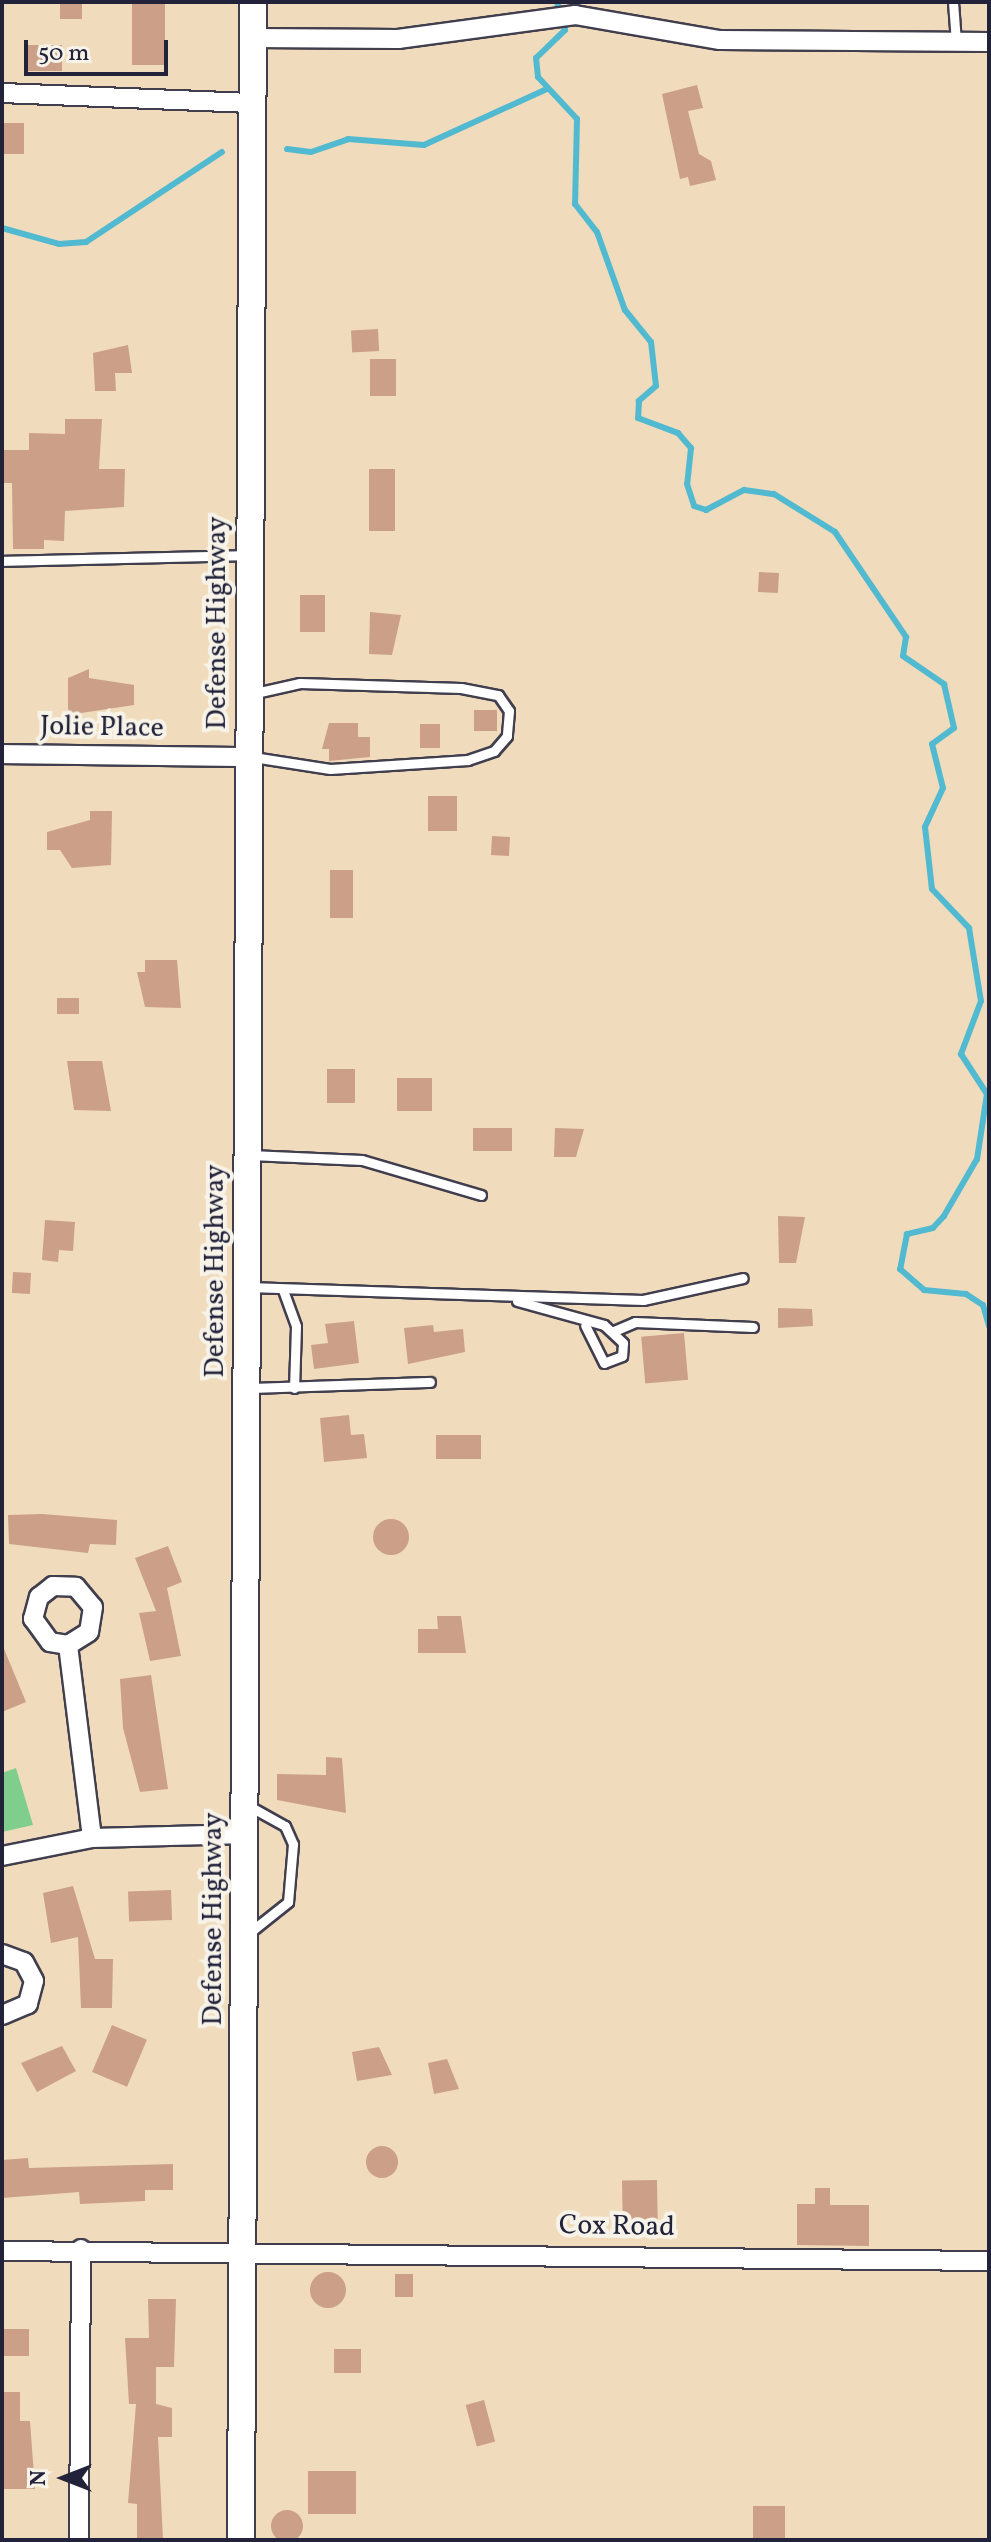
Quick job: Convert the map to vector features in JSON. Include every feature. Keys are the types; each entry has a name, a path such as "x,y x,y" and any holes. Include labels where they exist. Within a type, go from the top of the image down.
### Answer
{"main road":[{"name":"Defense Highway","path":"241,2540 247,1834 253,2"}],"street":[{"path":"254,38 398,39 547,15 575,15 720,40 989,42"},
{"path":"2,93 253,103"},
{"name":"Jolie Place","path":"2,754 250,757"},
{"path":"68,1645 92,1838"},
{"path":"2,1856 92,1838 247,1834"},
{"path":"2,1954 24,1962 34,1981 28,2004 2,2015"},
{"path":"79,2540 81,2249"},
{"name":"Cox Road","path":"2,2251 81,2249 989,2261"}],"lane":[{"path":"953,2 956,42"},
{"path":"2,561 251,555"},
{"path":"250,694 300,683 461,688 498,695 509,711 507,736 494,751 468,760 330,769 250,757"},
{"path":"249,1155 362,1160 481,1195"},
{"path":"248,1287 506,1298 643,1300 743,1278"},
{"path":"283,1290 296,1326 294,1388"},
{"path":"506,1298 585,1325 614,1331 635,1322 753,1327"},
{"path":"585,1325 604,1363 622,1356 614,1331"},
{"path":"248,1388 430,1382"},
{"path":"246,1935 288,1902 293,1844 285,1826 247,1805"}],"green space":[{"path":"16,1768 33,1825 2,1832 2,1773"}],"building":[{"path":"60,2 82,2 82,19 60,19"},
{"path":"132,2 165,2 165,65 132,65"},
{"path":"25,45 62,45 62,71 25,71"},
{"path":"697,85 703,108 688,111 699,154 711,161 716,180 690,186 688,177 680,179 662,94"},
{"path":"2,123 24,123 24,154 2,154"},
{"path":"378,329 379,351 352,352 351,330"},
{"path":"128,345 132,373 115,373 116,391 95,391 93,353"},
{"path":"370,359 396,359 396,396 370,396"},
{"path":"65,419 102,419 99,469 125,469 124,507 65,511 64,541 44,540 44,549 13,549 12,483 2,483 2,450 29,450 29,433 65,434"},
{"path":"369,469 395,469 395,531 369,531"},
{"path":"759,572 779,573 778,593 758,592"},
{"path":"300,595 325,595 325,632 300,632"},
{"path":"370,612 401,615 392,655 369,654"},
{"path":"89,669 89,678 134,685 134,705 68,715 68,678"},
{"path":"474,710 497,710 497,731 474,731"},
{"path":"329,723 358,723 358,737 370,737 370,757 329,761 329,749 322,749"},
{"path":"420,724 440,724 440,748 420,748"},
{"path":"428,796 457,796 457,831 428,831"},
{"path":"90,811 112,811 111,865 72,868 60,850 47,850 47,832 90,820"},
{"path":"492,836 510,837 509,856 491,855"},
{"path":"330,870 353,870 353,918 330,918"},
{"path":"145,960 177,960 181,1008 145,1007 137,972 145,972"},
{"path":"57,998 79,998 79,1014 57,1014"},
{"path":"67,1061 102,1061 111,1111 74,1110"},
{"path":"327,1069 355,1069 355,1103 327,1103"},
{"path":"397,1078 432,1078 432,1111 397,1111"},
{"path":"473,1128 512,1128 512,1151 473,1151"},
{"path":"555,1128 584,1129 576,1157 554,1157"},
{"path":"778,1216 805,1217 796,1263 779,1263"},
{"path":"45,1220 75,1222 73,1251 59,1250 58,1262 42,1260"},
{"path":"13,1272 31,1273 30,1294 12,1293"},
{"path":"778,1308 812,1309 813,1326 778,1328"},
{"path":"354,1321 359,1363 314,1369 311,1345 328,1343 325,1324"},
{"path":"433,1325 434,1332 463,1329 465,1352 408,1364 404,1328"},
{"path":"684,1333 688,1380 645,1384 641,1337"},
{"path":"349,1415 351,1435 364,1434 367,1458 324,1462 320,1418"},
{"path":"436,1435 481,1435 481,1459 436,1459"},
{"path":"42,1514 117,1520 116,1545 90,1544 88,1553 9,1544 8,1515"},
{"path":"391,1519 403,1525 409,1537 403,1549 391,1555 379,1549 373,1537 379,1525"},
{"path":"168,1546 182,1582 167,1588 181,1656 150,1661 139,1613 156,1611 135,1558"},
{"path":"437,1616 461,1616 466,1653 418,1653 418,1629 438,1629"},
{"path":"2,1644 26,1702 2,1712"},
{"path":"151,1675 168,1789 140,1792 123,1728 120,1679"},
{"path":"326,1757 342,1758 346,1813 277,1800 277,1774 326,1775"},
{"path":"73,1886 95,1959 113,1959 112,2008 81,2008 78,1937 51,1943 43,1893"},
{"path":"171,1890 172,1920 129,1921 128,1892"},
{"path":"112,2025 147,2040 127,2087 92,2072"},
{"path":"62,2046 76,2071 37,2092 21,2063"},
{"path":"379,2047 392,2075 357,2081 352,2052"},
{"path":"447,2059 459,2089 434,2094 428,2063"},
{"path":"382,2146 394,2150 398,2162 394,2174 382,2178 370,2174 366,2162 370,2150"},
{"path":"28,2158 29,2168 173,2164 173,2190 145,2190 145,2201 80,2204 79,2192 2,2198 2,2160"},
{"path":"657,2180 658,2235 623,2236 622,2181"},
{"path":"815,2188 830,2188 830,2205 869,2205 869,2246 797,2245 797,2204 815,2204"},
{"path":"328,2272 341,2277 346,2290 341,2303 328,2308 315,2303 310,2290 315,2277"},
{"path":"395,2274 413,2274 413,2297 395,2297"},
{"path":"148,2299 176,2299 174,2367 156,2367 156,2404 172,2408 172,2437 158,2437 163,2540 137,2540 137,2504 128,2503 136,2404 129,2404 125,2338 149,2338"},
{"path":"2,2329 29,2329 29,2356 2,2356"},
{"path":"334,2349 361,2349 361,2373 334,2373"},
{"path":"2,2392 20,2392 20,2421 30,2421 35,2489 2,2489"},
{"path":"484,2400 495,2442 477,2446 466,2405"},
{"path":"308,2471 356,2471 356,2514 308,2514"},
{"path":"753,2506 785,2506 785,2540 753,2540"},
{"path":"287,2510 299,2514 303,2526 299,2538 287,2542 275,2538 271,2526 275,2514"}],"waterway":[{"path":"557,2 565,30 536,58 538,77 577,119 575,204 597,232 625,310 651,342 656,386 639,401 638,418 678,433 691,448 687,484 694,506 706,510 744,490 774,494 835,532 906,637 903,656 944,684 954,728 932,744 943,788 925,827 932,889 969,928 981,1001 961,1054 987,1094 977,1159 944,1216 933,1228 907,1234 900,1269 924,1290 966,1294 983,1305 989,1326"},
{"path":"287,149 311,152 348,139 424,145 547,89"},
{"path":"2,228 59,244 86,242 222,152"}]}
